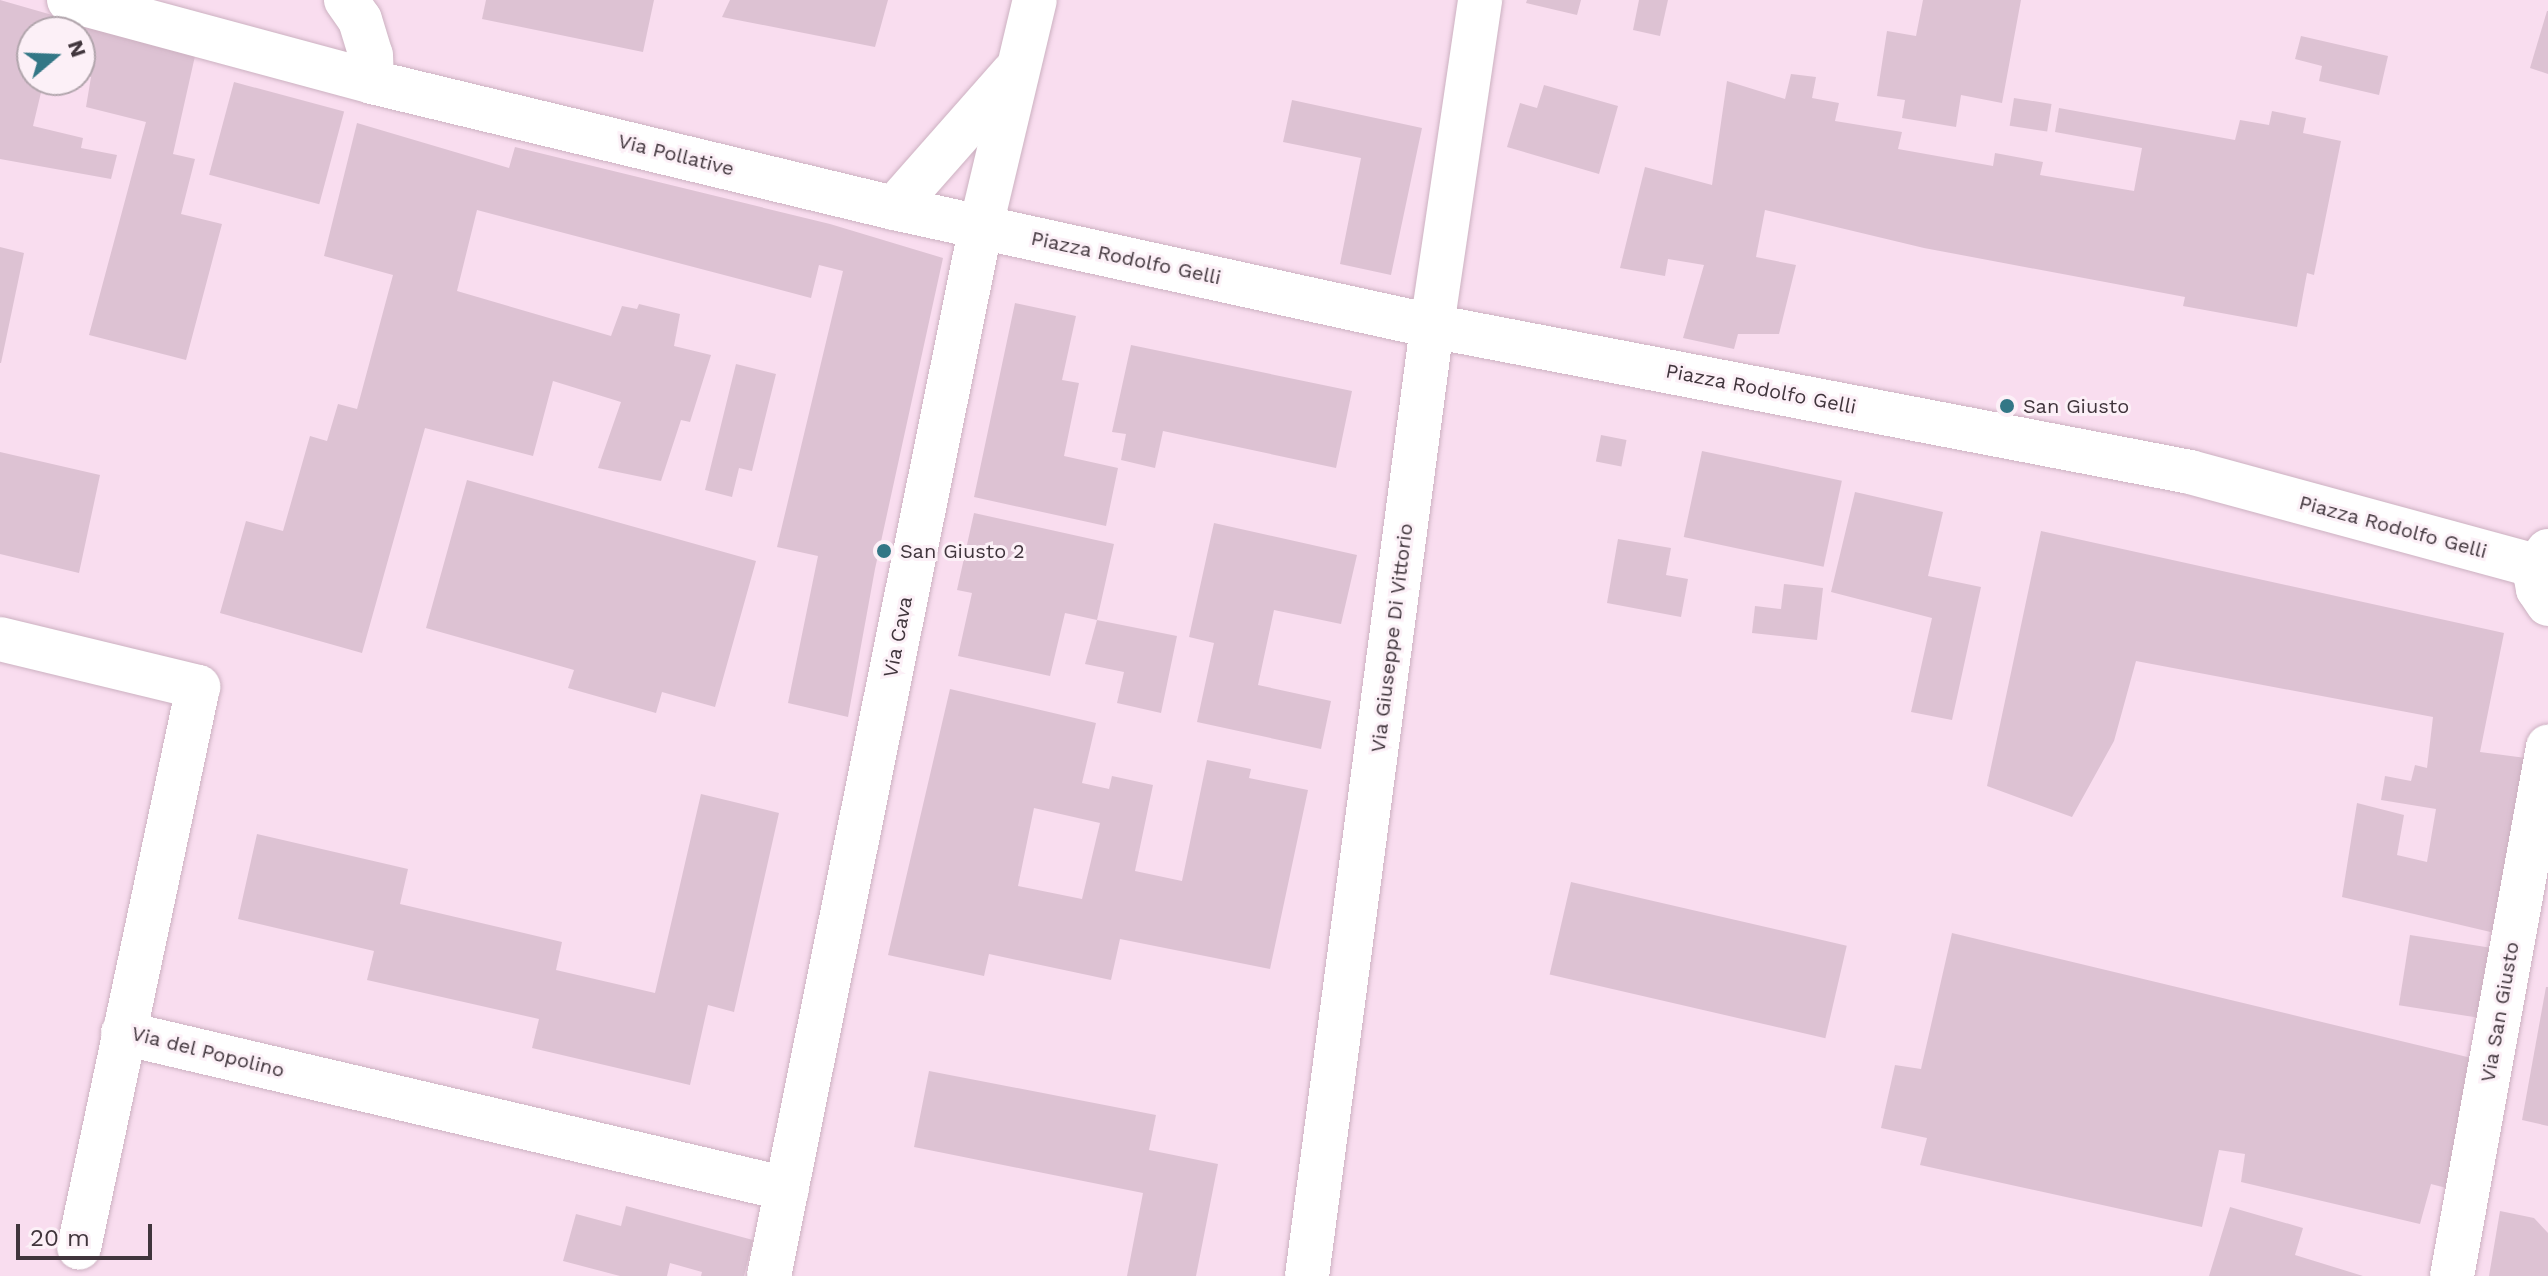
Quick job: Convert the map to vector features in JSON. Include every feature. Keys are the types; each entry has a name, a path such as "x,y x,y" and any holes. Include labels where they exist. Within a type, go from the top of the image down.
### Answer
{"street":[{"name":"Via Pollative","path":"69,0 372,82 894,208 981,226"},
{"path":"346,0 360,20 371,55 372,82"},
{"name":"Via Cava","path":"769,1276 981,226 1035,0"},
{"name":"Via Giuseppe Di Vittorio","path":"1307,1276 1432,326 1480,0"},
{"path":"894,208 1018,68"},
{"name":"Piazza Rodolfo Gelli","path":"981,226 1432,326 2190,472 2544,574"},
{"name":"Via del Popolino","path":"0,639 198,687 123,1033 787,1189"},
{"name":"Via San Giusto","path":"2452,1276 2548,747"},
{"path":"79,1248 123,1033"}],"building":[{"path":"0,0 56,16 16,16 16,96 40,96 33,126 83,138 81,148 117,155 111,179 0,159"},
{"path":"486,0 654,0 643,52 482,19"},
{"path":"730,0 888,0 875,47 722,17"},
{"path":"1527,0 1581,0 1577,15 1526,3"},
{"path":"1639,0 1668,0 1660,36 1633,30"},
{"path":"1923,0 2021,0 2002,103 1961,95 1956,127 1902,118 1905,100 1877,96 1887,31 1916,36"},
{"path":"2548,11 2548,74 2530,68"},
{"path":"96,28 195,56 173,154 195,159 181,214 222,224 186,360 89,335 146,122 86,107 88,96 96,96"},
{"path":"2301,36 2388,56 2379,95 2319,81 2322,66 2295,59"},
{"path":"1791,74 1816,77 1812,98 1839,103 1835,121 1902,132 1898,149 1993,166 1995,153 2043,162 2040,175 2134,191 2142,148 2055,132 2059,108 2235,140 2240,120 2269,125 2272,111 2306,118 2303,133 2341,141 2314,275 2307,273 2297,327 2183,306 2185,297 1924,248 1765,210 1756,257 1796,265 1779,334 1738,334 1734,349 1683,338 1704,265 1668,259 1665,276 1620,268 1645,167 1712,185 1727,81 1785,99"},
{"path":"234,82 344,112 319,204 209,175"},
{"path":"1544,85 1618,106 1599,174 1507,147 1520,103 1537,108"},
{"path":"2014,98 2052,104 2047,132 2010,126"},
{"path":"1292,100 1422,128 1391,275 1340,264 1361,158 1283,142"},
{"path":"357,123 509,168 515,147 830,224 943,258 875,569 848,717 788,703 818,556 777,547 843,271 819,265 811,298 477,210 457,291 611,336 622,306 637,309 639,304 680,314 674,346 711,355 690,422 681,420 661,481 598,468 621,402 553,381 533,456 425,428 362,653 220,613 246,521 283,531 310,436 327,441 338,404 357,409 393,275 324,256"},
{"path":"0,247 24,253 1,363 0,363"},
{"path":"1015,303 1076,316 1062,380 1079,383 1064,456 1118,468 1106,526 974,497"},
{"path":"1131,345 1352,391 1336,468 1163,431 1155,468 1121,460 1126,434 1112,432"},
{"path":"736,364 776,374 752,471 739,468 732,497 705,490"},
{"path":"1601,435 1627,440 1621,466 1596,462"},
{"path":"1702,451 1842,481 1824,567 1684,537"},
{"path":"0,452 100,475 79,573 0,554"},
{"path":"467,480 756,561 715,707 662,692 656,713 568,688 574,670 426,628"},
{"path":"1855,492 1943,512 1928,576 1981,587 1952,720 1911,712 1932,618 1831,592"},
{"path":"974,513 1114,544 1097,620 1065,613 1050,676 958,656 972,593 957,590"},
{"path":"1214,523 1357,555 1341,624 1274,610 1258,685 1331,701 1321,749 1197,722 1214,643 1189,637"},
{"path":"2041,531 2504,633 2480,752 2526,758 2499,934 2342,897 2357,803 2404,815 2397,855 2427,862 2436,809 2381,800 2385,776 2411,781 2415,765 2427,768 2433,717 2136,661 2114,741 2072,817 1987,786"},
{"path":"1618,539 1671,548 1666,575 1688,579 1681,617 1607,603"},
{"path":"1784,584 1823,588 1817,640 1752,633 1755,606 1781,609"},
{"path":"1097,620 1177,636 1161,713 1117,703 1124,672 1085,664"},
{"path":"950,689 1096,723 1082,783 1109,789 1112,776 1153,785 1135,871 1182,881 1207,760 1251,769 1249,778 1308,790 1270,969 1120,939 1111,980 989,954 984,976 888,955","holes":["1034,808 1100,823 1082,899 1018,886"]},
{"path":"701,794 779,813 734,1012 708,1005 690,1085 532,1048 539,1019 367,980 374,951 238,919 257,834 408,869 400,904 562,942 556,970 655,993"},
{"path":"1571,882 1847,946 1825,1038 1550,975"},
{"path":"1952,933 2484,1061 2454,1190 2431,1184 2420,1224 2241,1182 2245,1154 2219,1150 2202,1227 1920,1165 1927,1138 1881,1128 1895,1065 1921,1069"},
{"path":"2410,935 2500,949 2489,1019 2399,1005"},
{"path":"2548,987 2548,1126 2522,1120"},
{"path":"929,1071 1156,1115 1149,1150 1218,1164 1196,1276 1127,1276 1143,1193 914,1147"},
{"path":"626,1206 753,1240 744,1276 701,1276 702,1272 670,1263 667,1276 620,1276 563,1261 576,1214 621,1226"},
{"path":"2230,1207 2303,1228 2295,1255 2363,1276 2209,1276"},
{"path":"2500,1211 2534,1218 2548,1233 2548,1276 2489,1276"}],"place":[{"name":"San Giusto","path":"2007,406"},
{"name":"San Giusto 2","path":"884,551"}]}
